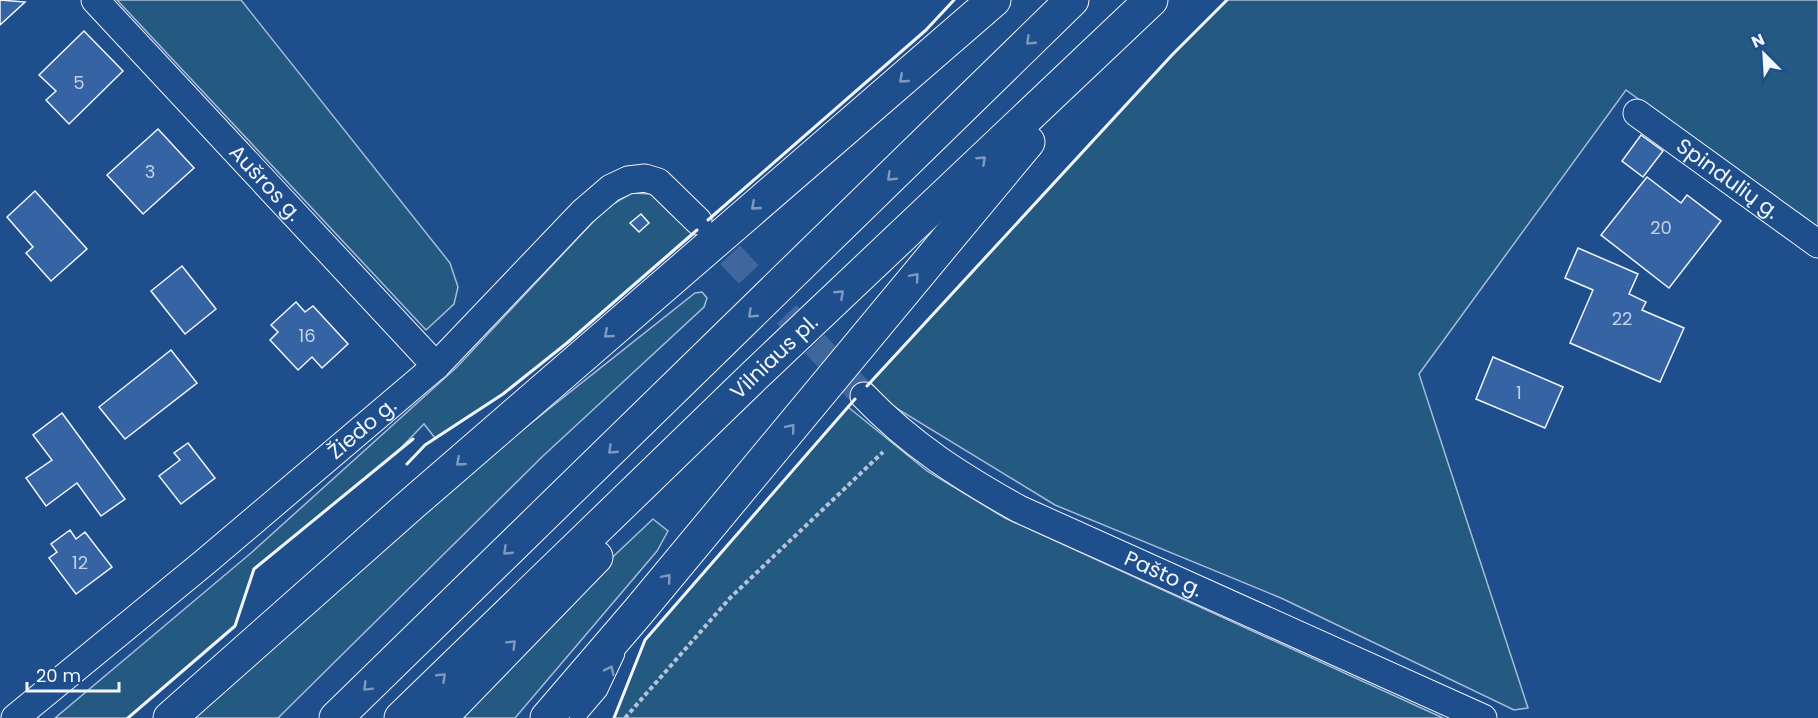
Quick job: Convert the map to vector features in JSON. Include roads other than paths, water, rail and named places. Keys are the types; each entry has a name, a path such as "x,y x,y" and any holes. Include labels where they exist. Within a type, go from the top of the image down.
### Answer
{"highway":[{"path":"170,718 423,494 994,0"},
{"path":"336,718 1072,0"},
{"name":"Vilniaus pl.","path":"400,718 753,377 1151,0"},
{"path":"547,718 638,612 1121,29"},
{"path":"440,718 580,575 753,377"}],"street":[{"name":"Aušros g.","path":"95,0 436,366"},
{"name":"Spindulių g.","path":"1637,113 1818,244"},
{"name":"Žiedo g.","path":"15,718 205,562 436,366 583,212 611,188 628,180 645,178 658,182 698,221"},
{"name":"Pašto g.","path":"864,396 903,434 972,483 1019,509 1483,718"}],"lane":[{"path":"577,718 600,691 638,612"}],"tunnel":[{"path":"702,225 864,396"}]}
